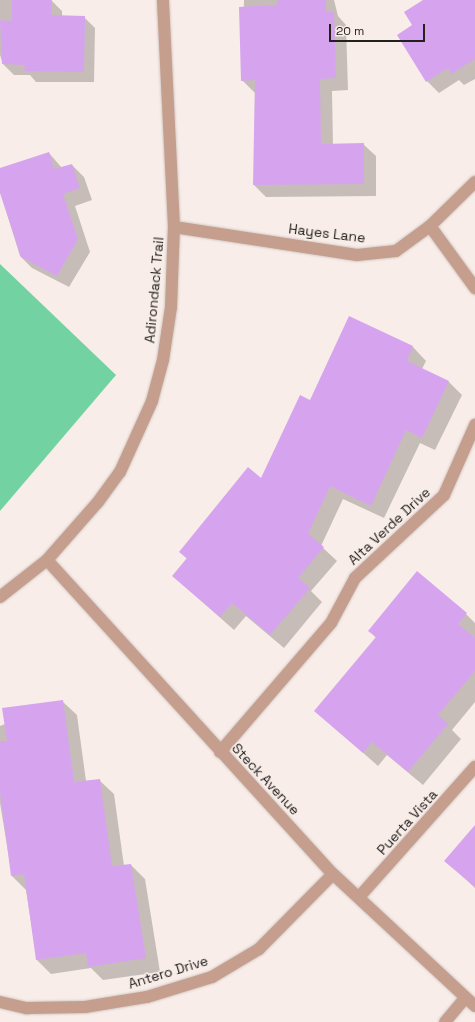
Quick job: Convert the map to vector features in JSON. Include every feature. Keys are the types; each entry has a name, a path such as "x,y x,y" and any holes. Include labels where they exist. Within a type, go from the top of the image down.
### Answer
{"street":[{"name":"Adirondack Trail","path":"0,597 47,560 120,472 149,408 163,360 171,307 174,227 164,0"},
{"name":"Hayes Lane","path":"174,227 357,254 396,251 430,226 475,182"},
{"path":"430,226 475,288"},
{"name":"Alta Verde Drive","path":"220,752 331,623 355,578 444,495 475,425"},
{"name":"Steck Avenue","path":"47,560 220,752 333,874 360,896 475,1006"},
{"name":"Puerta Vista","path":"360,896 475,767"},
{"name":"Antero Drive","path":"0,1002 27,1008 85,1008 147,997 212,977 259,949 333,874"},
{"path":"445,1022 465,998"}],"green space":[{"path":"0,264 116,375 0,511"}],"building":[{"path":"12,0 52,0 51,15 85,16 84,72 24,71 25,65 2,64 0,20 12,21"},
{"path":"277,0 326,0 326,12 334,12 336,78 320,79 321,144 364,143 364,184 253,185 255,80 241,81 239,7 277,5"},
{"path":"423,0 475,0 475,59 451,74 448,68 426,82 397,35 412,25 404,12"},
{"path":"49,152 54,169 72,164 80,188 63,194 78,239 57,276 21,257 0,193 0,168"},
{"path":"349,316 413,346 407,361 449,381 422,438 406,430 371,506 330,486 308,534 324,547 298,578 310,588 270,635 232,603 220,617 172,576 187,558 179,552 248,467 261,478 300,395 310,400"},
{"path":"417,571 467,613 458,624 475,638 475,671 438,715 448,724 408,772 372,742 363,753 314,711 376,637 368,631"},
{"path":"63,700 74,782 100,779 112,866 131,864 146,958 88,967 86,953 36,960 24,874 11,876 0,792 0,741 7,741 2,708"},
{"path":"475,825 475,887 444,861"}]}
